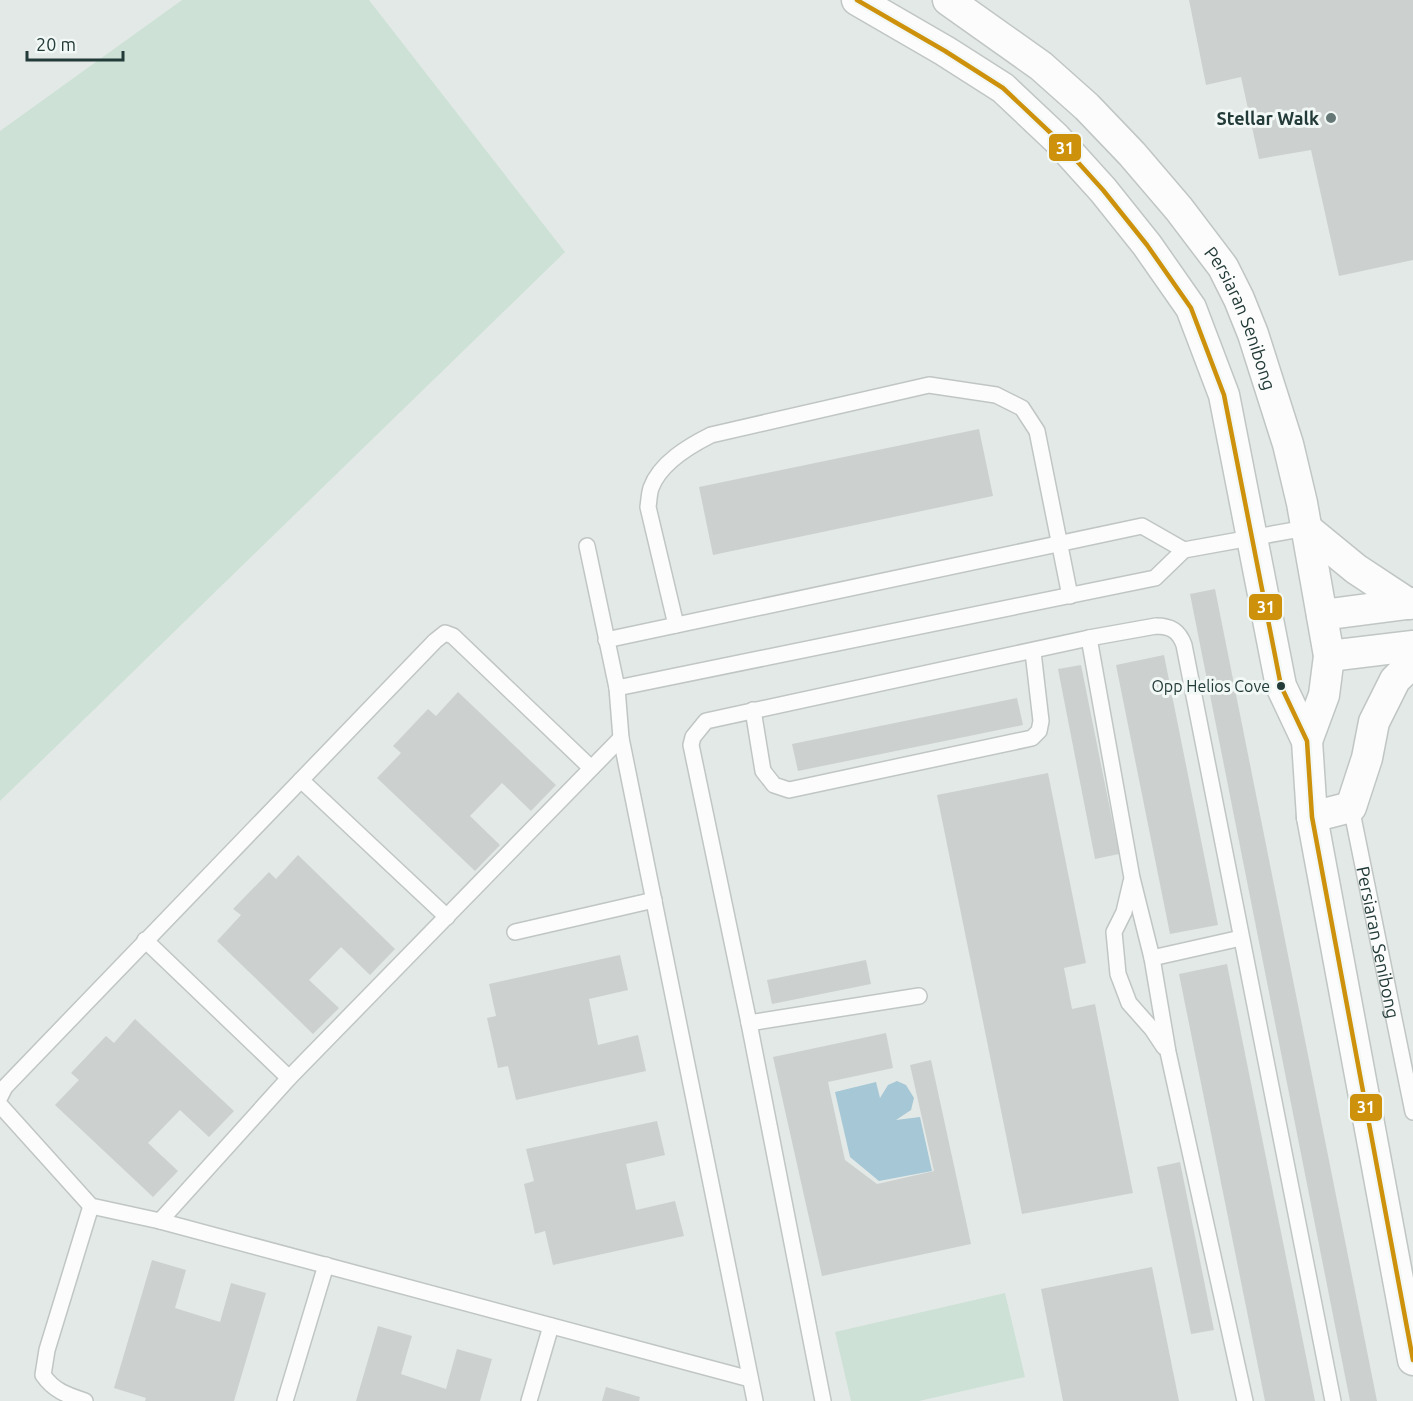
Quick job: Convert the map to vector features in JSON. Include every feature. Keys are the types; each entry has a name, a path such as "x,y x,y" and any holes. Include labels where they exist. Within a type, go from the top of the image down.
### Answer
{"street":[{"name":"Persiaran Senibong","path":"857,0 1003,88 1056,138 1103,190 1147,245 1191,308 1224,395 1281,686 1307,741 1312,817 1413,1360"},
{"name":"Persiaran Senibong","path":"948,0 1041,66 1087,107 1132,154 1179,209 1223,267 1239,299 1257,345 1288,444 1329,656 1323,695 1307,741"},
{"path":"1306,528 1356,569 1411,604"},
{"path":"1322,615 1411,604"},
{"path":"1329,656 1413,646"},
{"path":"1312,817 1351,807 1374,722 1395,680 1413,662"}],"lane":[{"path":"676,625 648,507 651,488 660,473 675,458 692,444 711,435 929,385 996,395 1022,408 1037,431 1070,596"},
{"path":"606,640 1142,526 1184,550"},
{"path":"617,688 1155,578 1184,550 1306,528"},
{"path":"587,546 617,688 621,738 755,1401"},
{"path":"823,1401 749,1023 691,745 693,737 706,721 1033,652 1089,638 1166,626 1181,636 1191,678 1240,938 1333,1401"},
{"path":"0,1097 5,1087 145,940 445,633 453,636 591,768"},
{"path":"1089,638 1132,878 1152,958 1168,1052 1245,1401"},
{"path":"753,710 763,771 774,785 789,790 801,788 1032,738 1039,731 1041,721 1033,652"},
{"path":"160,1221 289,1078 621,738"},
{"path":"301,780 447,917"},
{"name":"Persiaran Senibong","path":"1351,807 1413,1112"},
{"path":"1132,878 1124,912 1114,932 1118,974 1129,1003 1152,1029 1168,1052"},
{"path":"515,932 654,900"},
{"path":"1152,958 1240,938"},
{"path":"145,940 289,1078"},
{"path":"749,1023 919,996"},
{"path":"0,1105 91,1206 160,1221 750,1379"},
{"path":"85,1401 63,1394 51,1386 43,1375 47,1350 91,1206"},
{"path":"285,1401 326,1265"},
{"path":"529,1401 551,1326"}],"green space":[{"path":"182,0 369,0 565,252 0,801 0,131"},
{"path":"1005,1293 1025,1377 919,1401 851,1401 835,1332"}],"water":[{"path":"897,1081 906,1085 914,1098 911,1110 896,1120 920,1117 932,1171 879,1181 850,1157 835,1092 876,1082 880,1098 888,1085"}],"building":[{"name":"Stellar Walk","path":"1189,0 1413,0 1413,260 1339,276 1311,150 1259,159 1241,77 1206,85"},
{"path":"979,429 993,496 713,555 699,487"},
{"path":"1215,589 1377,1401 1350,1401 1190,594"},
{"path":"1164,655 1218,925 1170,934 1116,665"},
{"path":"1081,665 1119,854 1095,859 1058,669"},
{"path":"458,692 556,785 531,811 502,783 470,816 500,845 475,871 377,778 401,753 393,746 428,709 436,716"},
{"path":"1017,698 1023,725 798,771 792,744"},
{"path":"1048,773 1086,963 1064,968 1072,1009 1095,1004 1133,1193 1022,1214 937,795"},
{"path":"298,855 395,949 370,975 341,947 309,980 339,1008 313,1034 217,941 241,915 233,909 269,872 276,879"},
{"path":"620,955 628,990 589,999 598,1045 638,1035 646,1071 516,1100 508,1066 498,1068 487,1018 496,1016 489,984"},
{"path":"866,960 871,984 772,1004 767,980"},
{"path":"1227,964 1315,1401 1265,1401 1179,974"},
{"path":"135,1019 234,1111 209,1137 180,1110 148,1143 178,1171 153,1197 55,1105 79,1080 71,1073 106,1036 114,1043"},
{"path":"886,1033 893,1068 828,1082 845,1160 877,1184 934,1171 910,1065 931,1060 971,1244 822,1276 773,1057"},
{"path":"657,1121 665,1155 626,1164 636,1210 675,1201 684,1236 553,1265 545,1231 535,1234 524,1184 534,1181 526,1149"},
{"path":"1180,1162 1214,1330 1191,1334 1157,1167"},
{"path":"152,1260 186,1270 175,1308 220,1322 231,1283 266,1293 234,1401 145,1401 146,1398 114,1388"},
{"path":"1152,1267 1179,1401 1063,1401 1041,1289"},
{"path":"378,1326 412,1336 401,1374 446,1389 457,1349 492,1359 480,1401 356,1401"},
{"path":"606,1387 640,1397 639,1401 602,1401"}],"transit line":[{"name":"31","path":"857,0 1003,88 1056,138 1103,190 1147,245 1191,308 1224,395 1281,686 1307,741 1312,817 1413,1360"}],"place":[{"name":"Stellar Walk","path":"1331,118"},
{"name":"Opp Helios Cove","path":"1281,686"}]}
